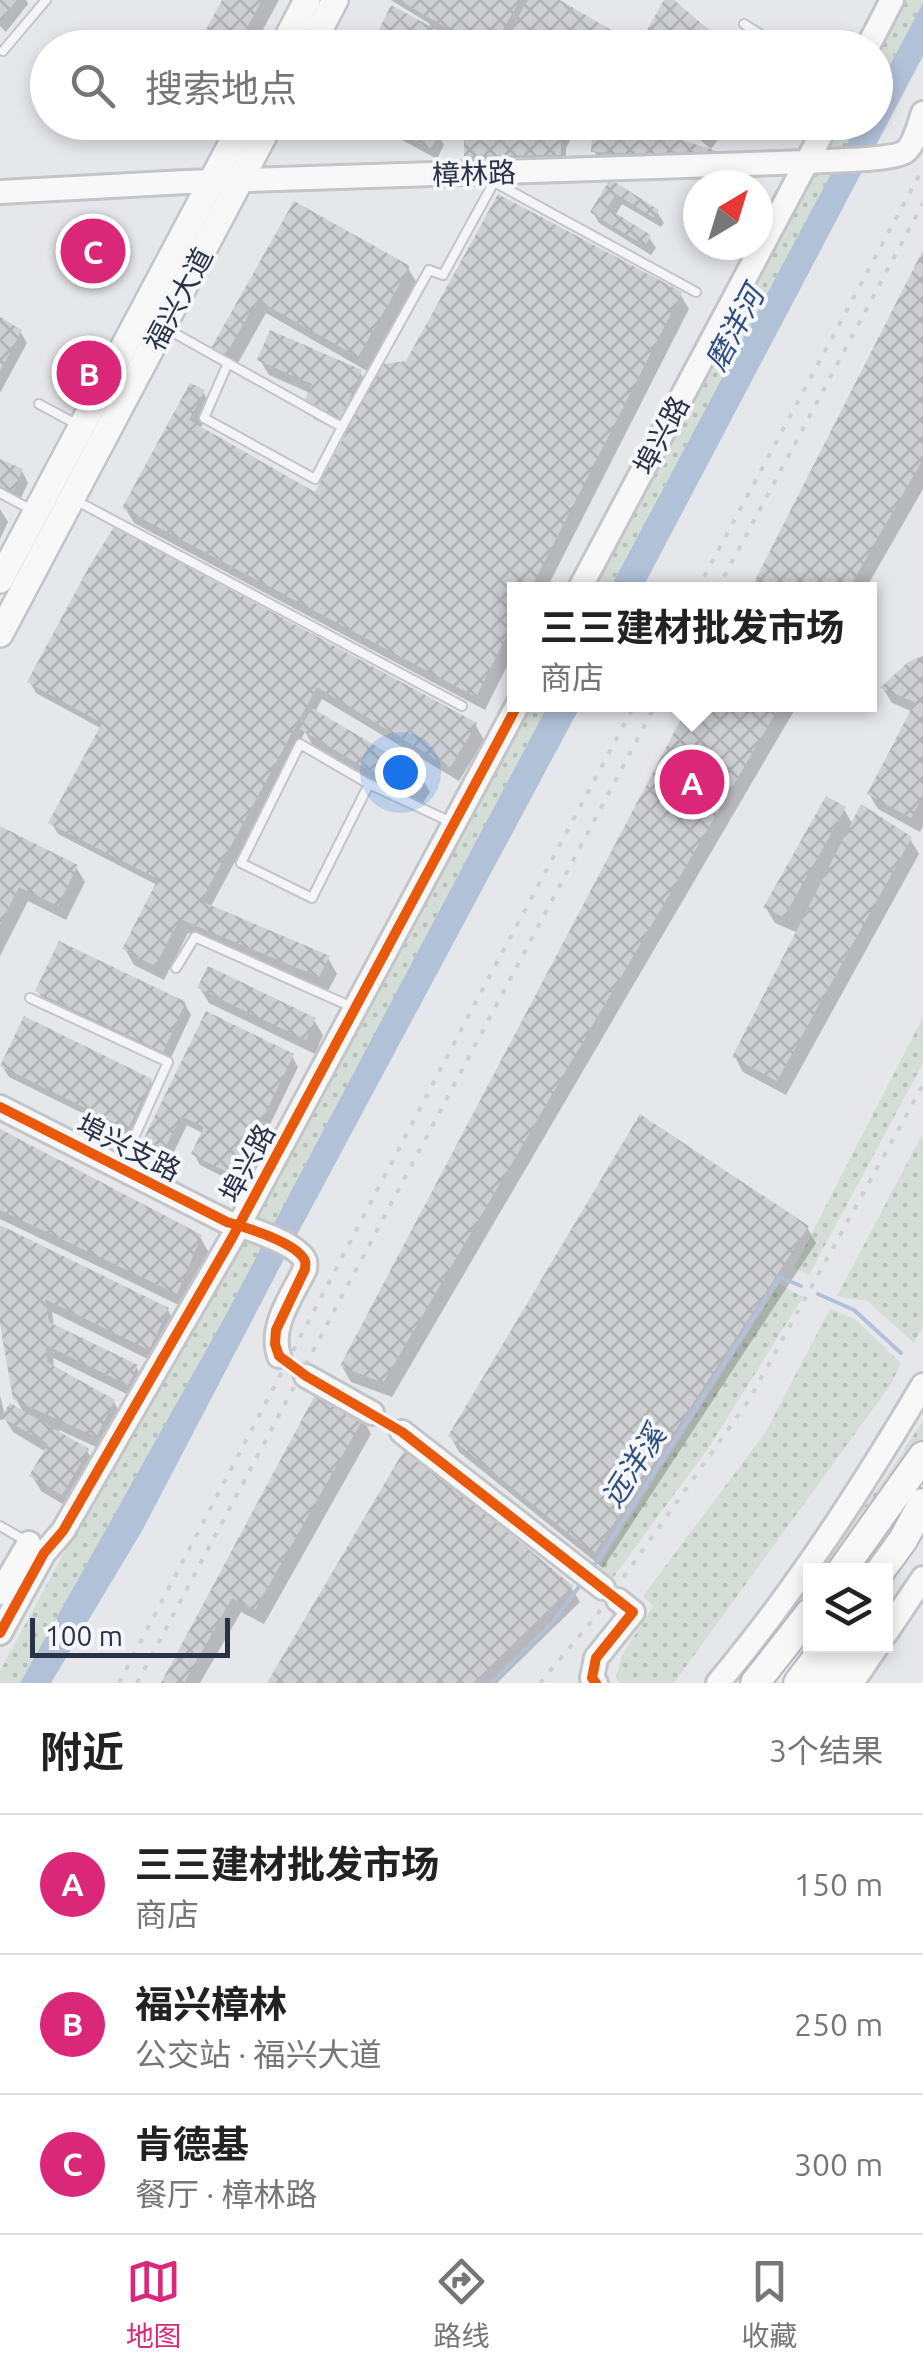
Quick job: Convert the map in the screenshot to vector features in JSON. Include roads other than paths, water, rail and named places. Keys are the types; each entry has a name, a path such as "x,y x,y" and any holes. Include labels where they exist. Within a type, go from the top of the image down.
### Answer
{"highway":[{"path":"847,1563 923,1456"},
{"path":"889,1563 923,1503"},
{"path":"755,1683 803,1622"},
{"path":"798,1683 821,1653"},
{"path":"826,1683 843,1653"}],"main road":[{"path":"291,30 307,0"},
{"path":"319,30 334,0"},
{"name":"福兴大道","path":"0,580 233,140"},
{"name":"福兴大道","path":"0,634 262,140"}],"street":[{"path":"876,30 892,0"},
{"name":"樟林路","path":"0,192 884,157 908,149 923,113"},
{"name":"埠兴路","path":"583,582 819,140"},
{"name":"埠兴路","path":"0,1593 36,1548 63,1531 239,1226 514,712"},
{"name":"埠兴支路","path":"0,1107 227,1222 296,1251 306,1262 305,1269 276,1330 278,1356"},
{"path":"306,1376 372,1414"},
{"path":"718,1683 800,1578 854,1500 923,1385"},
{"path":"402,1432 618,1600 596,1658 592,1678 596,1683"},
{"name":"埠兴路","path":"0,1633 36,1548"},
{"path":"893,1623 923,1578"},
{"path":"852,1683 872,1653"}],"lane":[{"path":"4,51 46,0"},
{"path":"744,24 754,30"},
{"path":"228,363 204,418 314,480 429,270 442,275 494,182 696,292"},
{"path":"163,327 342,427"},
{"path":"39,404 82,427"},
{"path":"0,492 36,512"},
{"path":"71,498 462,706"},
{"path":"368,784 312,898 241,863 300,744 368,784 454,824"},
{"path":"176,968 195,937 356,1009"},
{"path":"30,998 168,1062 120,1168"},
{"path":"0,1526 36,1548"}],"water":[{"path":"923,3 923,56 893,113 893,59"},
{"path":"849,140 879,140 646,582 613,582"},
{"path":"544,712 577,712 143,1529 51,1683 20,1683 223,1320"}],"waterway":[{"name":"远洋溪","path":"592,1569 780,1277 801,1286"},
{"name":"远洋溪","path":"818,1294 854,1310 901,1353"},
{"name":"远洋溪","path":"491,1683 552,1623 581,1584"}],"railway":[{"path":"701,582 923,168"},
{"path":"721,582 923,203"},
{"path":"119,1683 631,712"},
{"path":"137,1683 652,712"},
{"path":"540,1683 596,1616 749,1400 923,1085"}],"place":[{"name":"肯德基","path":"93,251"},
{"name":"福兴樟林","path":"89,373"},
{"name":"三三建材批发市场","path":"692,782"}],"water label":[{"name":"磨洋河","path":"734,328"}]}
